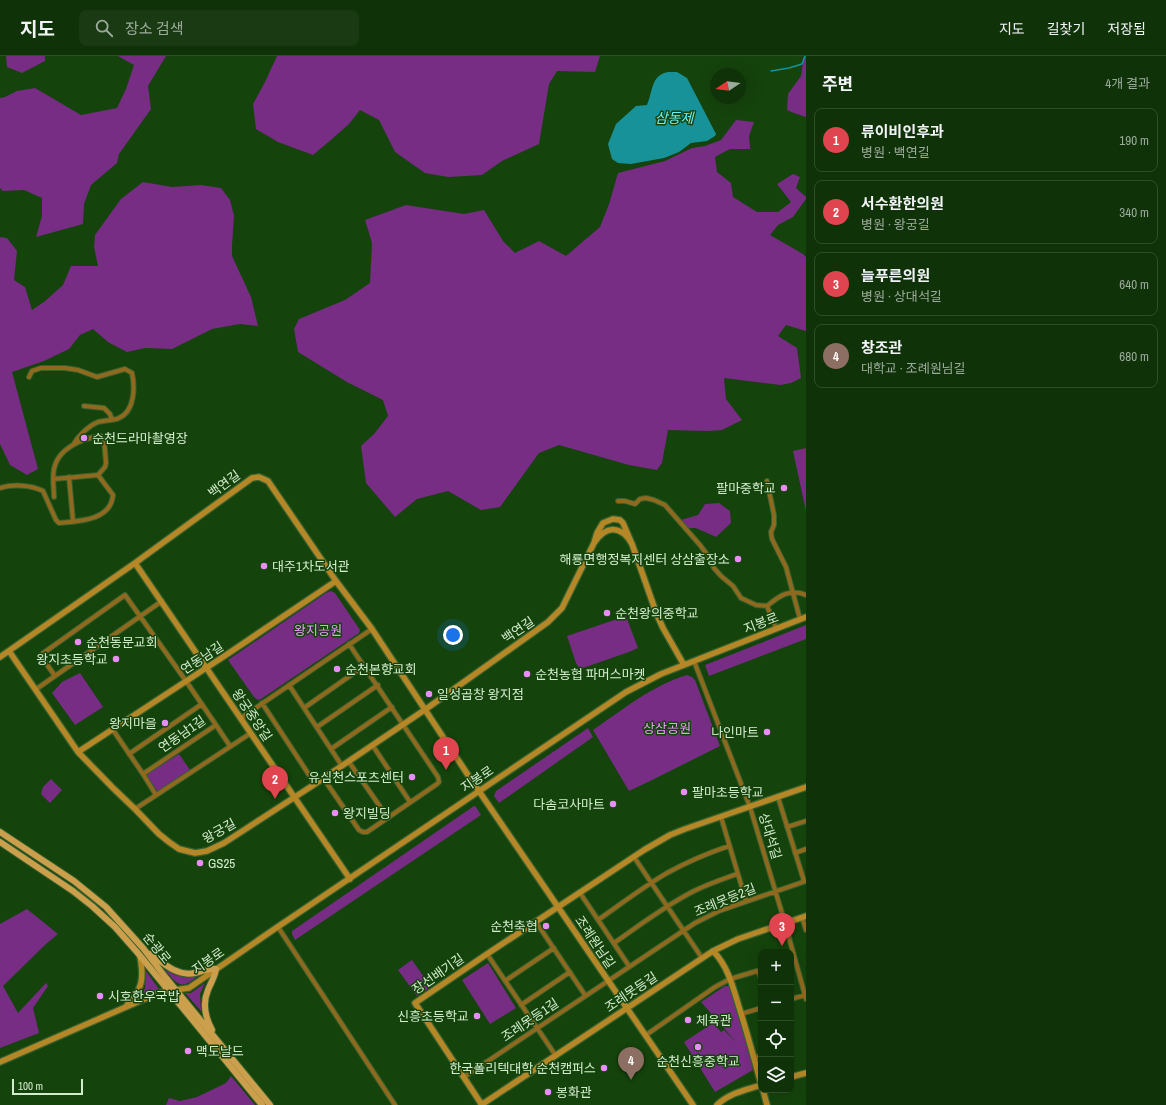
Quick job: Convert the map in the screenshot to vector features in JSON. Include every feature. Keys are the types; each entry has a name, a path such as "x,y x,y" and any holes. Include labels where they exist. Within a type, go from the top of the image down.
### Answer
{"main road":[{"name":"순광로","path":"0,832 74,880 106,907 144,948 270,1105"},
{"name":"순광로","path":"0,842 72,891 92,906 115,927 262,1105"},
{"path":"144,948 169,968 178,972 194,973 210,968 216,969 215,976 207,991 205,1000 205,1011 214,1037"}],"street":[{"path":"29,377 32,372 41,368 78,370 97,377 125,369 132,373 132,403 127,412 120,418 101,421 94,424 76,440 73,445"},
{"path":"84,406 104,408 110,414 112,420"},
{"path":"54,479 98,475 105,467 106,463 104,439 101,436 93,437 66,449 55,464 53,470 54,497"},
{"path":"0,488 34,487 43,491 56,520 59,522 86,520 98,516 107,508 112,500 113,494 98,475"},
{"path":"69,477 73,521"},
{"name":"백연길","path":"0,657 135,563 252,478 259,477 268,481 336,581 372,629 479,791"},
{"path":"767,481 774,515 772,539 786,567 793,592 803,618"},
{"path":"618,501 625,501 635,504 640,499 646,498 665,505 700,545 709,557 714,568 721,576 733,586 742,598 756,605 767,606 776,598 793,592 806,595"},
{"name":"백연길","path":"594,543 597,533 603,524 610,519 620,520 623,523 657,615 684,665"},
{"name":"백연길","path":"426,709 542,627 556,615 568,597 598,536 606,531 614,530 623,534 632,544"},
{"name":"왕궁중앙길","path":"135,563 350,879"},
{"name":"연동남길","path":"78,752 207,668 336,581"},
{"name":"연동남1길","path":"55,676 41,656 42,654 125,595 216,726 142,774"},
{"path":"36,690 162,602"},
{"path":"767,606 776,628"},
{"name":"지봉로","path":"0,1062 168,990 189,988 616,698 654,677 803,618"},
{"path":"240,718 372,629"},
{"path":"324,779 360,831 364,832 367,832 388,818 439,782 439,779 350,644"},
{"name":"왕궁길","path":"9,651 78,752 159,834 182,850 195,853 207,851 224,843 324,779 426,709"},
{"name":"상대석길","path":"694,661 750,807 806,996"},
{"path":"304,708 364,666"},
{"path":"289,685 342,766"},
{"path":"317,727 378,686"},
{"path":"262,703 316,784"},
{"name":"연동남1길","path":"129,754 202,704"},
{"path":"331,749 392,707"},
{"path":"216,726 230,746"},
{"path":"113,730 156,794"},
{"path":"135,808 250,733"},
{"path":"372,746 410,802"},
{"path":"349,762 388,818"},
{"name":"장선배기길","path":"482,1105 415,1003 655,843 670,835 806,787"},
{"name":"조례원님길","path":"479,791 693,1105"},
{"path":"778,797 805,881"},
{"path":"721,817 746,901"},
{"path":"787,827 806,821"},
{"path":"598,920 652,883 689,862 708,853 729,846"},
{"path":"795,853 806,850"},
{"name":"조례못등2길","path":"634,857 702,958"},
{"name":"조례못등2길","path":"614,943 695,890 737,874"},
{"name":"조례못등2길","path":"608,980 683,930 719,911 805,881"},
{"path":"580,893 629,966"},
{"name":"조례못등길","path":"482,1105 713,951 738,939 804,917 806,930"},
{"path":"536,922 585,995"},
{"path":"278,927 395,1105"},
{"path":"505,981 554,948"},
{"path":"713,951 719,957 728,973 758,1073"},
{"path":"487,954 556,1056"},
{"path":"125,1008 134,999 140,988 143,970 140,956"},
{"path":"646,1035 715,987 730,979 757,971 758,972"},
{"path":"521,1005 570,972"},
{"name":"조례못등1길","path":"464,1077 608,980"},
{"path":"794,998 806,996"},
{"path":"741,1014 758,1009"},
{"path":"754,1058 758,1057"},
{"path":"794,1076 806,1072"},
{"path":"717,1105 731,1095 758,1086"},
{"path":"764,1093 767,1105"}],"green space":[{"path":"6,56 45,56 45,61 22,73 7,67"},
{"path":"118,56 166,56 148,86 151,109 119,154 117,163 91,185 84,204 83,224 36,237 42,216 42,198 24,190 3,191 0,188 0,98 17,91 35,88 81,115 117,108 126,89 134,65"},
{"path":"277,56 600,56 595,72 557,71 549,84 539,144 502,161 482,175 448,177 425,173 395,152 379,120 360,110 349,124 313,155 278,142 256,129 253,104"},
{"path":"804,56 806,56 806,117 787,110 788,94 801,76"},
{"path":"736,120 754,122 749,136 750,149 730,149 715,157 717,172 731,183 733,197 757,212 778,212 791,202 777,184 793,174 800,177 796,188 806,197 793,217 778,225 770,235 806,257 806,331 786,325 778,336 797,348 801,378 791,383 781,385 724,378 726,399 742,420 722,430 668,430 662,463 657,470 629,465 559,445 539,453 500,507 481,510 448,491 417,499 395,517 366,483 361,446 374,434 388,416 383,400 347,382 298,352 294,329 299,319 345,300 370,283 372,243 365,220 406,205 464,214 484,210 503,241 515,253 539,241 566,256 600,227 609,204 618,173 665,161 692,148 705,146 721,140"},
{"path":"143,182 172,187 201,185 221,188 230,200 234,216 232,256 251,297 258,326 240,324 212,329 172,349 145,348 127,352 108,342 93,329 80,335 69,349 44,361 12,372 38,469 27,475 10,465 0,444 0,237 7,238 17,251 14,280 25,287 32,310 44,302 63,285 71,266 98,266 94,247 95,235 121,199"},
{"path":"806,448 806,511 793,451"},
{"path":"719,503 730,511 731,523 716,537 696,528 686,528 681,520 698,515 705,504"},
{"name":"왕지공원","path":"331,591 335,593 360,630 359,633 258,700 254,697 228,660"},
{"path":"626,616 638,648 580,669 576,663 567,636"},
{"path":"806,625 806,639 709,676 705,665"},
{"path":"80,673 103,707 75,725 52,693 62,682"},
{"name":"상삼공원","path":"687,675 695,680 720,746 629,791 593,730 650,692 674,679"},
{"path":"588,728 593,737 499,803 494,796 496,791"},
{"path":"179,754 190,770 158,792 146,775"},
{"path":"51,779 62,790 50,803 41,794 43,787"},
{"path":"474,806 481,815 295,940 292,931"},
{"path":"27,909 58,934 3,986 18,1013 46,983 48,986 33,1008 39,1033 0,1048 0,924"},
{"path":"412,960 431,987 417,996 398,970"},
{"path":"488,963 516,1008 490,1024 462,980"},
{"path":"164,969 173,974 185,977 199,975 189,983 179,984"},
{"path":"146,971 159,989 142,996 145,988"},
{"path":"205,983 200,994 201,1011 185,993 191,993"},
{"path":"725,986 729,986 750,1055 753,1070 715,1092 684,1042 713,1023 721,1032 724,1030 736,1042 701,1002"},
{"path":"231,1076 255,1105 166,1105 169,1098 180,1101 197,1097 226,1083"}],"water":[{"name":"삼동제","path":"668,72 677,72 687,78 716,134 715,136 707,141 691,143 679,152 664,158 631,164 618,163 612,159 608,144 616,124 636,106 647,105 655,80 658,76"}],"waterway":[{"path":"771,71 802,64 805,56"}],"place":[{"name":"순천드라마촬영장","path":"84,438"},
{"name":"팔마중학교","path":"784,488"},
{"name":"해룡면행정복지센터 상삼출장소","path":"738,559"},
{"name":"대주1차도서관","path":"264,566"},
{"name":"순천왕의중학교","path":"607,613"},
{"name":"순천동문교회","path":"78,642"},
{"name":"왕지초등학교","path":"116,659"},
{"name":"순천본향교회","path":"337,669"},
{"name":"순천농협 파머스마켓","path":"527,674"},
{"name":"일성곱창 왕지점","path":"429,694"},
{"name":"왕지마을","path":"165,723"},
{"name":"나인마트","path":"767,732"},
{"name":"류이비인후과","path":"446,770"},
{"name":"유심천스포츠센터","path":"412,777"},
{"name":"팔마초등학교","path":"684,792"},
{"name":"서수환한의원","path":"275,799"},
{"name":"다솜코사마트","path":"613,804"},
{"name":"왕지빌딩","path":"335,813"},
{"name":"GS25","path":"200,863"},
{"name":"순천축협","path":"546,926"},
{"name":"늘푸른의원","path":"782,946"},
{"name":"시호한우국밥","path":"100,996"},
{"name":"신흥초등학교","path":"477,1016"},
{"name":"체육관","path":"688,1020"},
{"name":"순천신흥중학교","path":"698,1047"},
{"name":"맥도날드","path":"188,1051"},
{"name":"한국폴리텍대학 순천캠퍼스","path":"604,1068"},
{"name":"창조관","path":"631,1080"},
{"name":"봉화관","path":"548,1092"}]}
